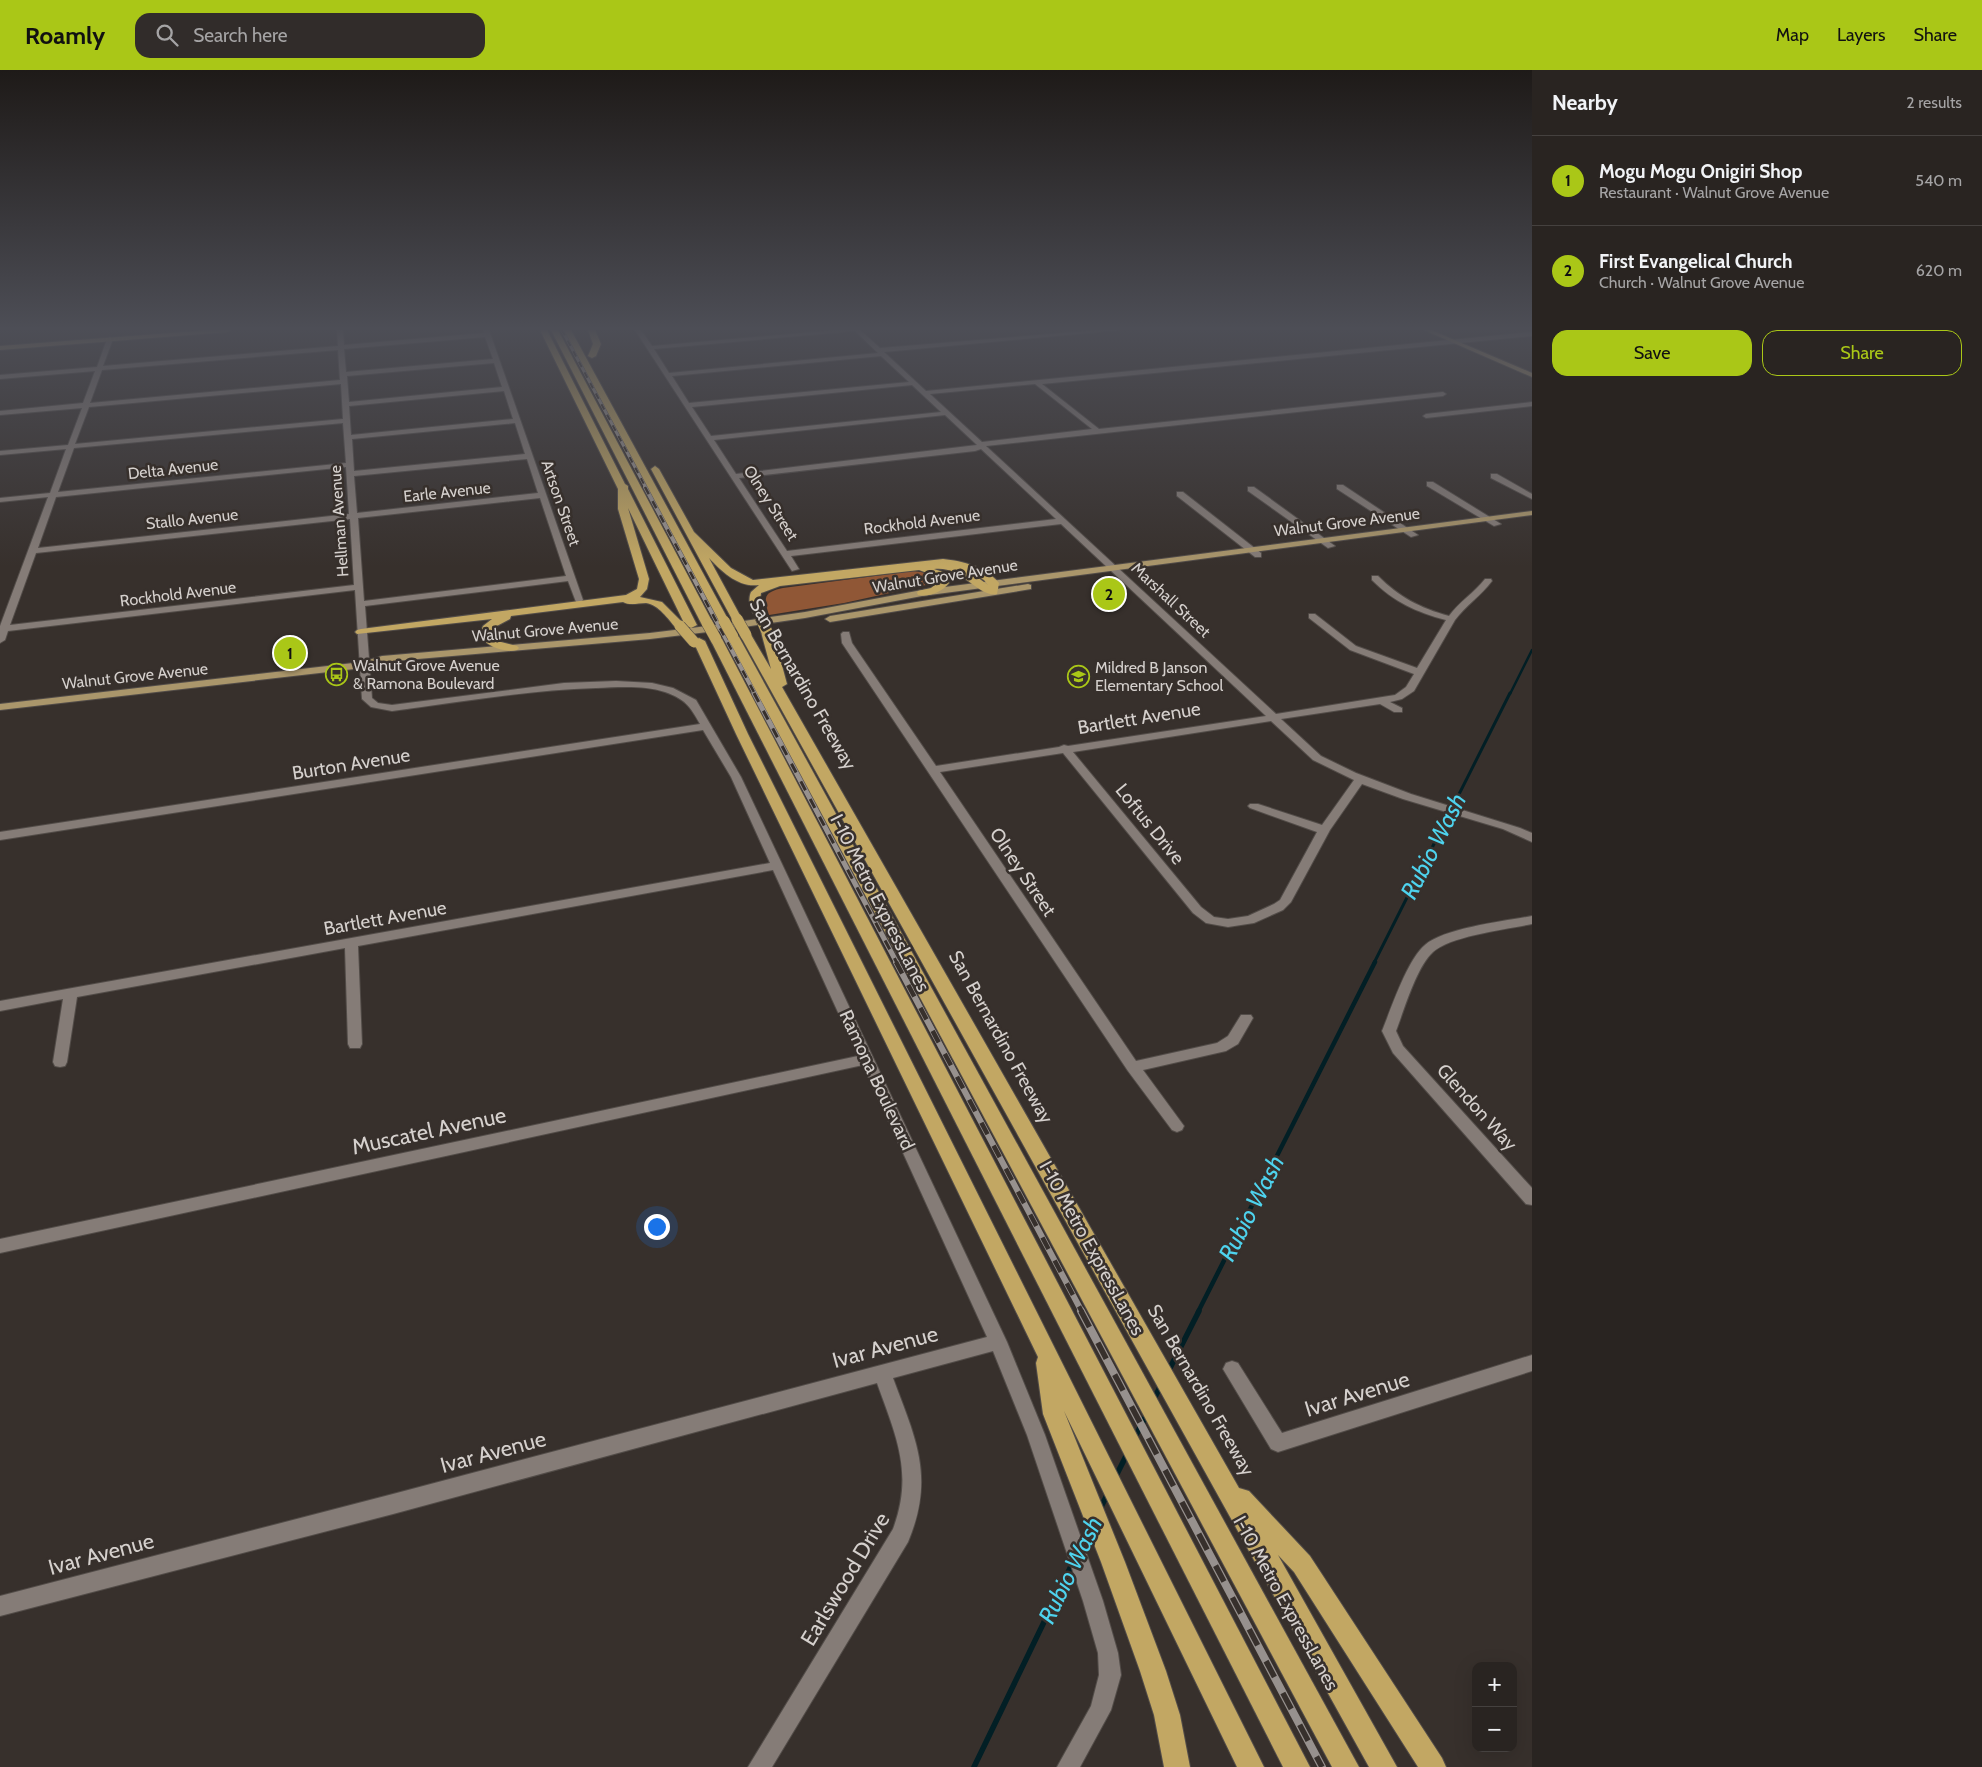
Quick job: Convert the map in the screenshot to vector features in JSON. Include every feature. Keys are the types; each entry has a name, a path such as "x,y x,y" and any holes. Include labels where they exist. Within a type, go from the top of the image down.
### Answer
{"highway":[{"path":"584,409 623,486 685,626"},
{"name":"I-10 Metro ExpressLanes","path":"595,409 707,623 702,642 1114,1410 1297,1767"},
{"name":"I-10 Metro ExpressLanes","path":"610,409 724,620 739,636 1133,1374 1346,1767"},
{"name":"San Bernardino Freeway","path":"651,462 737,619 739,636 786,704 1384,1767"},
{"path":"361,632 627,598 640,593 643,589 644,579 623,509 623,486"},
{"path":"692,534 732,574 753,583 947,562 967,567 987,576 994,588"},
{"path":"786,704 767,632 753,597 758,590 766,586 938,565 953,566 963,571 979,585 994,588"},
{"path":"909,568 927,568 935,571 942,577 944,584 935,590 922,593"},
{"path":"361,632 644,600 664,606 702,642 742,734 1251,1767"},
{"path":"513,648 488,640 485,636 485,631 494,621 520,614"},
{"path":"1044,1349 1054,1414 1113,1562 1153,1671 1167,1715 1176,1766"},
{"path":"1225,1482 1302,1564 1433,1767"}],"main road":[{"name":"Walnut Grove Avenue","path":"363,665 381,667 430,664 653,644 737,633 994,588 1254,552 1323,540 1532,514"},
{"name":"Walnut Grove Avenue","path":"1254,552 1331,546 1532,519"},
{"name":"Walnut Grove Avenue","path":"0,707 363,665 382,659 650,636 724,627 979,585"}],"street":[{"path":"0,413 41,409"},
{"path":"0,640 2,629 34,551 84,409"},
{"name":"Hellman Avenue","path":"346,409 349,465 361,604 365,695 370,703 375,705"},
{"name":"Artson Street","path":"514,409 579,600"},
{"name":"Olney Street","path":"690,409 795,570"},
{"name":"Marshall Street","path":"943,409 1317,758 1360,779 1431,804 1502,825 1532,838"},
{"path":"1071,409 1098,430"},
{"path":"734,476 982,447 986,443 1297,409"},
{"path":"1426,416 1486,409"},
{"path":"708,438 947,413"},
{"path":"0,454 347,421"},
{"path":"348,437 518,421"},
{"path":"350,474 530,456"},
{"name":"Delta Avenue","path":"0,500 349,465"},
{"path":"1494,476 1532,497"},
{"path":"1430,484 1498,524"},
{"path":"1340,486 1414,535"},
{"path":"1251,489 1331,546"},
{"path":"1180,494 1254,552"},
{"name":"Earle Avenue","path":"353,516 544,495"},
{"name":"Stallo Avenue","path":"34,551 353,516"},
{"name":"Rockhold Avenue","path":"784,554 1062,521"},
{"path":"361,604 572,578"},
{"path":"1375,578 1409,607 1451,619"},
{"name":"Bartlett Avenue","path":"932,770 1398,697 1410,689 1460,607 1479,592 1488,581"},
{"name":"Rockhold Avenue","path":"2,629 359,588"},
{"path":"1312,616 1353,648 1419,672"},
{"name":"Olney Street","path":"846,634 846,643 1133,1067 1177,1126"},
{"name":"Ramona Boulevard","path":"375,705 400,707 572,686 652,686 669,690 692,702 736,777 998,1342 1036,1435 1062,1516 1093,1601 1108,1653 1110,1675 1100,1710 1068,1767"},
{"path":"1381,700 1398,710"},
{"name":"Burton Avenue","path":"0,836 707,726"},
{"name":"Loftus Drive","path":"1064,748 1197,910 1210,920 1238,921 1262,916 1276,910 1286,902 1324,830"},
{"path":"1254,806 1324,830 1360,779"},
{"name":"Bartlett Avenue","path":"0,1006 777,866"},
{"name":"Glendon Way","path":"1532,920 1452,938 1430,946 1423,955 1389,1031 1392,1040 1532,1199"},
{"path":"351,943 355,1044"},
{"path":"60,1062 71,994"},
{"path":"1133,1067 1221,1047 1233,1040 1246,1018"},
{"name":"Muscatel Avenue","path":"0,1246 867,1059"},
{"name":"Ivar Avenue","path":"0,1606 393,1504 998,1342"},
{"name":"Ivar Avenue","path":"1232,1369 1278,1443 1532,1364"},
{"name":"Earlswood Drive","path":"759,1767 901,1535 909,1517 914,1496 912,1458 882,1373"}],"shaded area":[{"path":"913,571 928,573 933,579 926,585 844,603 769,615 767,609 767,596 772,591 783,588"}],"waterway":[{"name":"Rubio Wash","path":"1510,694 1532,650"},
{"name":"Rubio Wash","path":"1374,963 1510,693"},
{"name":"Rubio Wash","path":"1198,1312 1375,962"},
{"name":"Rubio Wash","path":"1169,1370 1199,1311"},
{"name":"Rubio Wash","path":"1154,1399 1161,1385"},
{"name":"Rubio Wash","path":"1135,1437 1147,1414"},
{"name":"Rubio Wash","path":"1115,1478 1128,1452"},
{"name":"Rubio Wash","path":"1100,1509 1108,1493"},
{"name":"Rubio Wash","path":"1081,1547 1091,1526"},
{"name":"Rubio Wash","path":"974,1767 1073,1562"}],"railway":[{"path":"604,409 646,488"},
{"path":"645,487 755,694"},
{"path":"754,693 897,963"},
{"path":"896,962 1082,1312"},
{"path":"1081,1311 1322,1767"}],"place":[{"name":"First Evangelical Church","path":"1109,594"},
{"name":"Mogu Mogu Onigiri Shop","path":"290,653"},
{"name":"Walnut Grove Avenue & Ramona Boulevard","path":"337,674"},
{"name":"Mildred B Janson Elementary School","path":"1079,676"}]}
